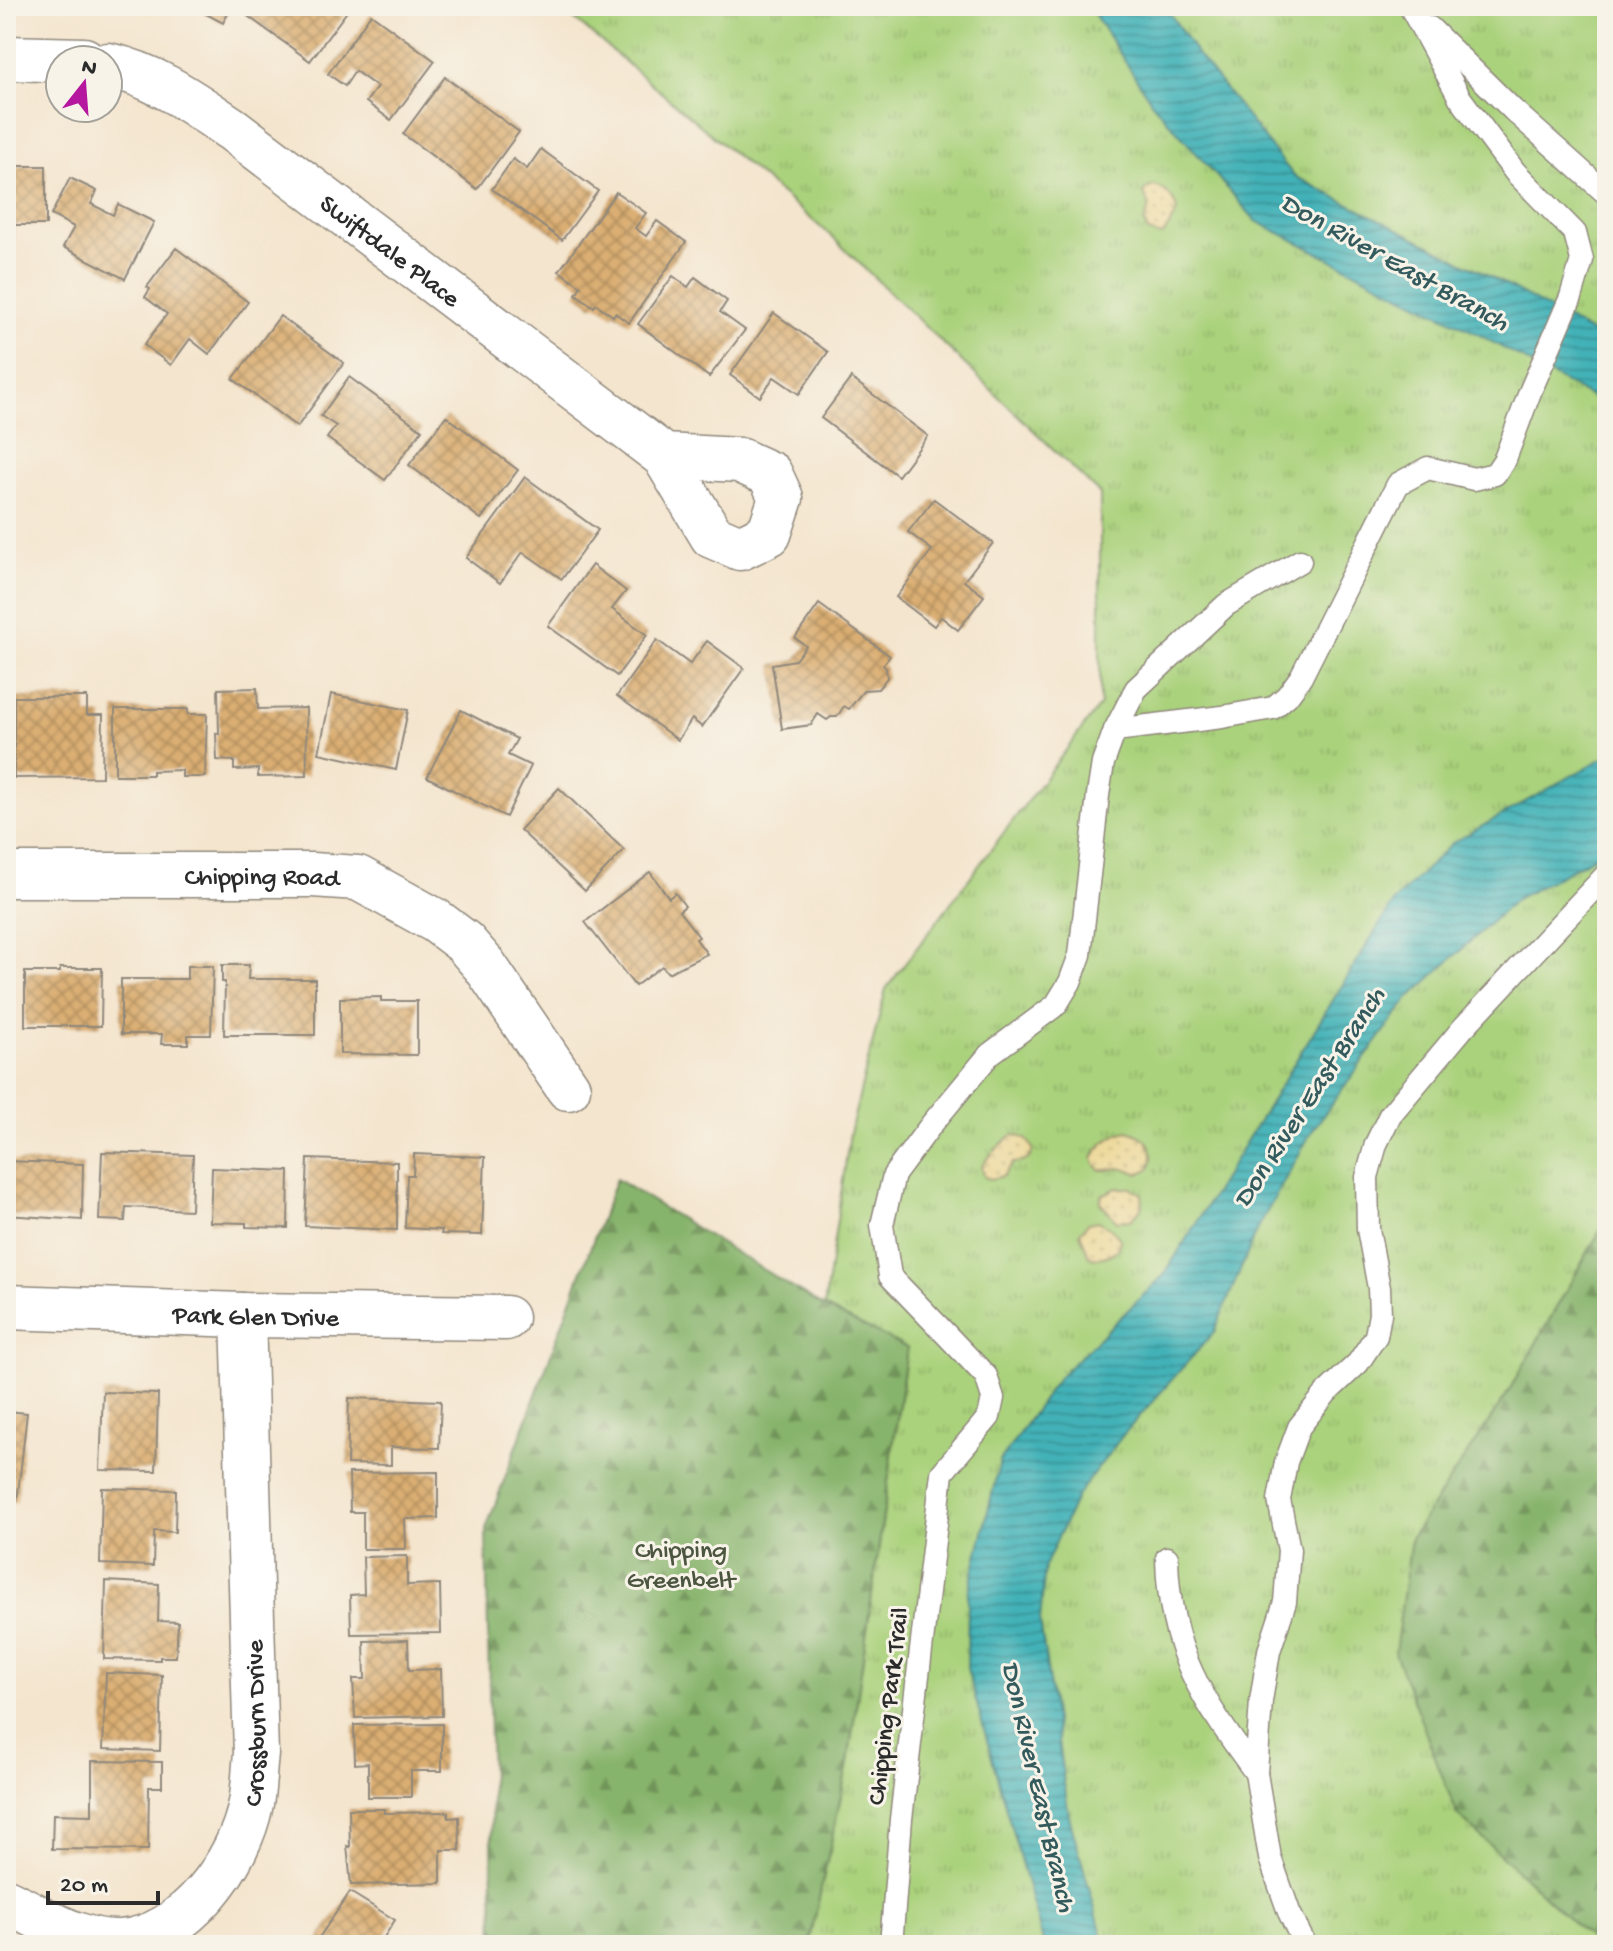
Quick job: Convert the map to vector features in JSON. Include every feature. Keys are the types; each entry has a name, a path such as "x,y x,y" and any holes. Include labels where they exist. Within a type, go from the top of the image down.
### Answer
{"street":[{"path":"6,58 44,59"},
{"name":"Swiftdale Place","path":"124,68 178,93 232,129 664,456"},
{"name":"Chipping Road","path":"6,875 312,875 358,878 436,921 464,942 493,977 568,1088"},
{"name":"Park Glen Drive","path":"6,1307 243,1315 506,1318"},
{"name":"Crossburn Drive","path":"6,1901 65,1930 91,1938 119,1942 144,1938 171,1924 211,1890 239,1841 251,1805 256,1754 243,1315"}],"lane":[{"path":"1412,8 1513,110 1607,194"},
{"path":"1115,730 1273,708 1301,677 1398,484 1428,468 1474,479 1495,474 1505,459 1571,297 1582,260 1575,233 1515,172 1460,98 1412,8"},
{"path":"1115,730 1136,689 1226,605 1300,561"},
{"name":"Chipping Park Trail","path":"891,1945 903,1804 942,1473 989,1417 993,1398 986,1376 890,1276 882,1225 894,1175 931,1125 990,1054 1056,1005 1070,982 1080,955 1103,763 1115,730"},
{"path":"1305,1945 1289,1912 1270,1858 1256,1773 1261,1701 1269,1651 1285,1602 1289,1550 1279,1500 1286,1462 1299,1427 1327,1392 1358,1363 1376,1336 1380,1314 1379,1288 1368,1229 1367,1177 1376,1144 1390,1115 1607,874"},
{"path":"1167,1558 1168,1591 1178,1642 1199,1690 1256,1773"}],"green space":[{"path":"559,6 1607,6 1607,1219 1506,1396 1411,1538 1457,1814 1597,1945 809,1945 848,1763 907,1349 824,1307 850,1133 886,989 1100,705 1100,494 830,235"},
{"name":"Chipping Greenbelt","path":"616,1179 824,1307 907,1348 848,1763 809,1945 494,1945 486,1529"},
{"path":"1607,1219 1607,1945 1597,1945 1457,1814 1395,1653 1411,1538 1506,1396"}],"sand":[{"path":"1155,186 1169,195 1177,210 1162,236 1148,232 1144,222 1150,206 1144,194 1147,188"},
{"path":"1128,1131 1141,1136 1149,1144 1152,1155 1149,1169 1139,1174 1125,1168 1100,1170 1093,1159 1098,1149 1112,1137"},
{"path":"1013,1135 1029,1143 1033,1149 1031,1156 1013,1163 1003,1176 985,1177 983,1165"},
{"path":"1117,1188 1131,1188 1142,1194 1143,1206 1131,1220 1117,1221 1100,1203 1102,1195"},
{"path":"1097,1221 1110,1227 1120,1239 1114,1252 1099,1258 1089,1256 1080,1233 1088,1223"}],"water":[{"name":"Don River East Branch","path":"1089,6 1165,6 1194,50 1294,176 1484,273 1607,341 1607,406 1474,332 1256,221 1152,103"},
{"name":"Don River East Branch","path":"1607,756 1607,850 1516,899 1408,999 1312,1131 1259,1226 1214,1332 1123,1435 1077,1496 1045,1566 1040,1621 1069,1816 1105,1945 1044,1945 967,1668 968,1594 1000,1461 1058,1378 1164,1275 1394,901 1452,843"}],"building":[{"path":"191,6 232,6 223,23"},
{"path":"251,6 351,6 310,61 245,14"},
{"path":"371,14 435,61 391,120 366,102 377,87 355,71 345,86 328,74"},
{"path":"445,77 519,132 477,189 403,134"},
{"path":"541,149 598,191 562,240 492,189 513,159 527,169"},
{"path":"6,166 46,166 46,225 14,225 14,245 6,245"},
{"path":"70,178 97,191 91,204 113,215 118,204 154,222 125,279 63,247 74,227 51,215"},
{"path":"616,192 646,213 635,228 646,236 657,221 686,242 629,323 596,304 594,307 576,294 581,286 559,271"},
{"path":"176,248 248,302 209,354 190,339 171,365 144,345 167,314 145,297 150,289 147,287"},
{"path":"673,276 688,287 695,277 727,301 720,312 745,330 709,377 638,324"},
{"path":"774,313 828,352 799,394 774,377 760,397 730,375"},
{"path":"280,316 344,363 297,427 233,379"},
{"path":"349,377 422,430 385,480 327,438 336,426 321,416"},
{"path":"851,378 928,436 898,476 821,418"},
{"path":"446,416 518,470 481,519 409,465"},
{"path":"525,477 598,530 562,579 523,552 500,583 466,558"},
{"path":"934,499 993,543 964,581 984,596 958,630 941,617 934,626 896,597 932,550 908,532"},
{"path":"592,565 626,591 612,609 647,635 617,676 548,626"},
{"path":"819,604 890,656 883,665 887,678 878,689 864,690 849,709 844,706 837,717 827,720 818,714 811,725 782,729 772,664 795,660 806,646 795,638"},
{"path":"657,640 690,664 707,641 744,668 702,727 692,719 678,740 617,696"},
{"path":"257,688 258,709 306,708 307,776 258,777 258,769 234,770 234,761 217,760 218,689"},
{"path":"331,694 408,710 396,770 319,753"},
{"path":"14,697 87,697 87,715 103,715 102,777 14,778"},
{"path":"115,709 188,709 188,714 207,714 205,777 182,777 182,770 152,771 152,775 115,775"},
{"path":"461,710 517,739 508,755 531,766 506,817 427,777"},
{"path":"559,788 624,850 585,891 520,830"},
{"path":"650,872 669,898 675,893 685,906 679,911 699,937 696,939 707,954 668,973 662,966 635,986 585,922"},
{"path":"222,965 249,965 248,979 315,979 315,1035 224,1035 225,982 222,982"},
{"path":"187,966 213,966 211,1035 188,1035 188,1044 161,1044 162,1034 121,1034 121,979 187,979"},
{"path":"60,968 102,968 101,1026 25,1026 25,972 60,972"},
{"path":"381,997 381,1001 417,1001 417,1055 340,1054 340,998"},
{"path":"102,1152 193,1155 191,1210 126,1207 125,1221 99,1220"},
{"path":"414,1154 485,1157 482,1235 441,1234 442,1230 405,1228 407,1175 413,1175"},
{"path":"308,1159 397,1162 397,1230 305,1226"},
{"path":"7,1161 83,1164 82,1220 6,1215"},
{"path":"212,1168 289,1171 288,1228 210,1222"},
{"path":"103,1392 158,1394 156,1471 100,1470"},
{"path":"349,1398 441,1401 439,1448 391,1447 391,1465 347,1464"},
{"path":"6,1411 27,1413 17,1502 6,1500"},
{"path":"438,1472 438,1518 405,1519 406,1549 363,1549 363,1512 350,1512 349,1473"},
{"path":"102,1488 176,1490 175,1532 154,1531 153,1566 100,1564"},
{"path":"407,1556 407,1585 440,1584 441,1633 351,1634 350,1595 364,1594 363,1557"},
{"path":"106,1581 159,1584 158,1621 178,1622 176,1657 160,1657 160,1660 104,1659"},
{"path":"408,1640 409,1670 441,1669 442,1716 355,1718 353,1679 365,1679 364,1641"},
{"path":"106,1673 162,1675 160,1751 103,1749"},
{"path":"442,1724 442,1771 411,1771 411,1797 368,1797 368,1763 355,1764 354,1725"},
{"path":"92,1761 162,1762 162,1787 149,1787 148,1850 52,1849 53,1814 92,1815"},
{"path":"349,1809 384,1809 384,1813 448,1812 448,1818 459,1817 460,1850 441,1850 441,1883 351,1885 347,1846 350,1847"},
{"path":"350,1892 395,1920 379,1945 314,1945"}]}
